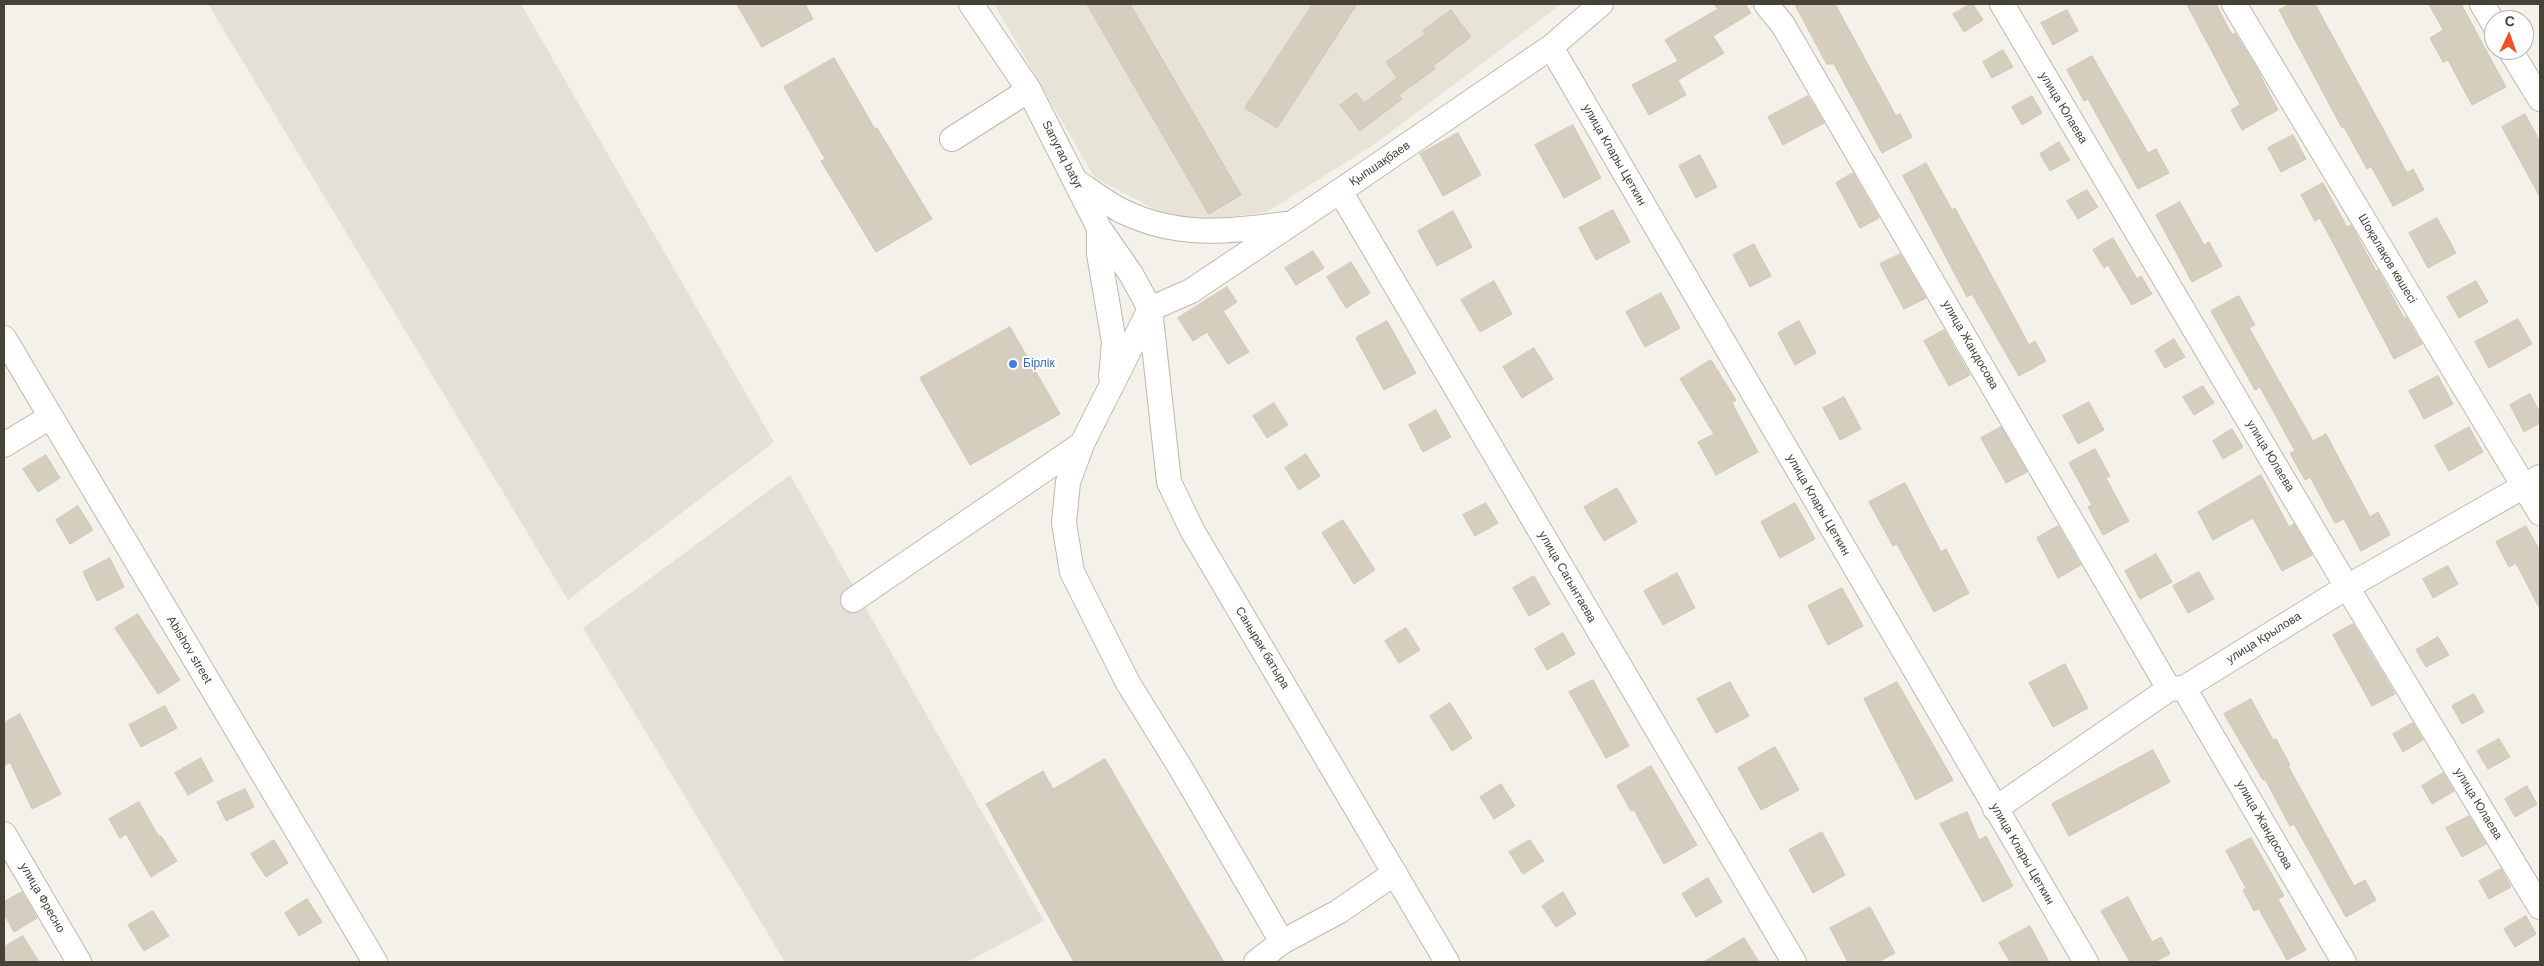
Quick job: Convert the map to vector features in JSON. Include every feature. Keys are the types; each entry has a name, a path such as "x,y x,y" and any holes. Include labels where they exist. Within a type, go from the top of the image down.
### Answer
{"street":[{"name":"Sanyraq batyr","path":"971,4 1029,90 1099,228 1131,274 1150,309"},
{"name":"Қыпшақбаев","path":"1150,309 1192,291 1293,223 1551,47 1601,4"},
{"name":"улица Жандосова","path":"1766,4 1783,25 2177,688 2344,962"},
{"name":"улица Юлаева","path":"2002,4 2347,587 2540,907"},
{"name":"Шоқалақов көшесі","path":"2234,4 2532,482 2540,513"},
{"name":"улица Клары Цеткин","path":"1551,47 2086,962"},
{"path":"2516,60 2540,99"},
{"path":"952,140 1029,90"},
{"path":"1076,182 1123,211 1179,230 1229,232 1293,223"},
{"name":"улица Сагынтаева","path":"1340,191 1794,962"},
{"path":"1099,228 1099,254 1114,342 1110,386"},
{"path":"1150,309 1082,444 1068,482 1064,523 1072,572 1128,684 1180,767 1282,942"},
{"name":"Санырак батыра","path":"1150,309 1169,482 1192,530 1447,962"},
{"name":"Abishov street","path":"4,338 375,962"},
{"path":"4,445 50,417"},
{"path":"853,600 1082,444"},
{"name":"улица Крылова","path":"1995,809 2177,688 2347,587 2532,482"},
{"name":"улица Фресно","path":"4,834 79,962"},
{"path":"1256,962 1282,942 1338,912 1395,873"}],"shaded area":[{"path":"208,4 521,4 774,442 568,600"},
{"path":"994,4 1561,4 1373,145 1267,212 1220,218 1172,218 1095,178"},
{"path":"790,475 1044,921 967,962 785,962 583,628"}],"building":[{"path":"737,4 805,4 813,19 762,47"},
{"path":"1087,4 1130,4 1241,195 1209,214"},
{"path":"1313,4 1357,4 1277,128 1245,108"},
{"path":"1714,4 1745,4 1751,13 1713,36 1724,53 1678,80 1686,95 1649,115 1632,85 1678,61 1665,40 1718,9"},
{"path":"1795,4 1835,4 1896,116 1900,114 1912,137 1882,153 1834,64 1827,64"},
{"path":"1973,4 1983,20 1964,32 1953,14"},
{"path":"2187,4 2216,4 2232,35 2235,33 2256,67 2278,110 2242,130 2231,110 2240,105"},
{"path":"2291,4 2315,4 2407,173 2413,169 2424,190 2393,206 2371,166 2367,169 2344,127 2342,128 2279,10"},
{"path":"2429,4 2461,4 2484,46 2484,60 2491,60 2506,87 2472,105 2448,60 2443,62 2430,38 2443,30"},
{"path":"1451,10 1471,37 1433,66 1435,69 1399,95 1402,99 1360,131 1340,105 1356,93 1364,103 1397,78 1386,62 1425,34 1423,31"},
{"path":"2067,10 2078,31 2053,45 2041,23"},
{"path":"2003,50 2013,67 1992,78 1983,62"},
{"path":"2092,56 2148,153 2156,149 2169,173 2138,189 2088,99 2084,101 2067,70"},
{"path":"834,58 875,129 877,128 932,219 876,252 821,161 825,159 784,87"},
{"path":"1808,96 1824,123 1783,145 1768,117"},
{"path":"2032,96 2042,113 2022,125 2012,107"},
{"path":"2525,114 2540,142 2540,197 2502,127"},
{"path":"1573,125 1601,178 1564,198 1535,145"},
{"path":"1458,133 1481,175 1443,196 1420,154"},
{"path":"2293,135 2306,159 2281,172 2268,148"},
{"path":"2059,142 2070,160 2050,171 2040,154"},
{"path":"1700,155 1717,187 1696,198 1679,166"},
{"path":"1926,163 1952,210 1955,208 2029,345 2035,341 2046,361 2019,376 1972,294 1967,297 1903,176"},
{"path":"1853,173 1879,218 1860,228 1836,183"},
{"path":"2323,183 2347,227 2351,225 2404,318 2406,317 2422,344 2394,359 2320,218 2315,221 2301,195"},
{"path":"2087,190 2098,207 2078,219 2067,201"},
{"path":"2180,202 2204,245 2209,242 2222,266 2192,282 2156,215"},
{"path":"1613,210 1630,242 1596,260 1579,228"},
{"path":"1453,211 1472,247 1437,266 1418,231"},
{"path":"2437,218 2456,253 2428,268 2409,233"},
{"path":"2113,238 2137,279 2141,276 2152,294 2132,305 2108,265 2104,268 2093,250"},
{"path":"1754,244 1771,276 1750,287 1733,255"},
{"path":"1313,251 1324,268 1296,285 1285,268"},
{"path":"1900,254 1926,298 1904,309 1880,264"},
{"path":"1351,262 1370,293 1346,308 1327,277"},
{"path":"1494,281 1512,314 1480,332 1461,300"},
{"path":"2476,281 2488,302 2459,318 2447,297"},
{"path":"1227,287 1237,302 1223,311 1249,352 1228,364 1207,332 1193,341 1178,318"},
{"path":"1661,293 1680,328 1645,347 1626,312"},
{"path":"2239,296 2255,325 2249,328 2313,441 2326,434 2370,517 2378,512 2390,535 2361,551 2344,519 2335,523 2310,477 2305,480 2290,453 2295,451 2260,387 2255,390 2211,311"},
{"path":"2518,319 2532,344 2489,368 2475,342"},
{"path":"1387,321 1416,373 1384,390 1356,338"},
{"path":"1799,321 1816,353 1795,365 1778,333"},
{"path":"1010,327 1060,414 970,465 920,378"},
{"path":"1944,330 1970,375 1949,386 1924,341"},
{"path":"2174,339 2185,357 2165,368 2155,351"},
{"path":"1534,348 1553,379 1522,398 1503,367"},
{"path":"1711,360 1736,400 1732,403 1758,452 1716,475 1698,442 1714,434 1680,379"},
{"path":"2438,376 2453,404 2424,419 2409,391"},
{"path":"2203,386 2214,403 2194,415 2183,397"},
{"path":"2530,394 2540,413 2540,423 2524,432 2510,405"},
{"path":"1844,397 1861,429 1840,440 1823,408"},
{"path":"2089,402 2104,430 2078,444 2063,416"},
{"path":"1274,403 1288,425 1267,438 1253,416"},
{"path":"1436,410 1451,437 1423,452 1409,425"},
{"path":"2001,427 2027,472 2006,483 1981,438"},
{"path":"2469,427 2483,452 2449,471 2435,446"},
{"path":"2232,429 2243,447 2223,459 2213,441"},
{"path":"2095,449 2110,476 2106,478 2129,521 2103,535 2088,507 2092,505 2069,463"},
{"path":"1306,454 1320,476 1299,490 1285,468"},
{"path":"46,455 60,478 38,492 23,469"},
{"path":"2261,475 2289,527 2294,524 2312,555 2282,571 2253,518 2213,540 2198,512"},
{"path":"1905,483 1941,552 1946,549 1969,593 1934,612 1897,544 1893,546 1869,502"},
{"path":"1617,488 1637,522 1604,541 1584,507"},
{"path":"1486,503 1498,523 1475,536 1463,515"},
{"path":"1795,503 1815,539 1780,558 1761,522"},
{"path":"78,506 93,530 70,544 56,520"},
{"path":"1343,520 1375,570 1354,584 1322,533"},
{"path":"2058,526 2081,565 2058,578 2037,538"},
{"path":"2526,526 2540,551 2540,609 2516,563 2509,567 2496,542"},
{"path":"2156,554 2172,582 2140,599 2125,571"},
{"path":"110,558 124,587 97,601 83,572"},
{"path":"2448,566 2458,584 2433,598 2423,579"},
{"path":"2199,572 2214,599 2188,613 2173,586"},
{"path":"1677,573 1695,608 1663,625 1644,591"},
{"path":"1534,576 1550,604 1529,616 1513,588"},
{"path":"1842,588 1863,626 1828,645 1808,606"},
{"path":"138,614 180,680 158,694 115,628"},
{"path":"2353,624 2395,694 2372,706 2333,635"},
{"path":"1406,628 1420,650 1399,663 1385,641"},
{"path":"1563,633 1575,654 1547,670 1535,649"},
{"path":"2438,637 2449,655 2426,667 2416,650"},
{"path":"2065,664 2088,708 2053,727 2029,683"},
{"path":"1593,680 1629,746 1606,758 1569,692"},
{"path":"1730,682 1749,716 1716,733 1697,699"},
{"path":"1897,682 1953,780 1916,800 1864,699"},
{"path":"2474,694 2484,712 2462,724 2452,706"},
{"path":"2251,699 2273,740 2276,739 2290,765 2288,766 2354,886 2365,880 2376,900 2346,917 2294,824 2290,826 2265,779 2263,780 2224,714"},
{"path":"1450,703 1472,738 1452,751 1430,716"},
{"path":"165,706 177,728 141,747 129,725"},
{"path":"20,714 61,794 32,809 10,762 4,766 4,723"},
{"path":"2413,723 2423,740 2403,752 2393,734"},
{"path":"2499,739 2510,757 2488,769 2477,751"},
{"path":"1775,747 1799,790 1761,810 1738,768"},
{"path":"2153,750 2170,782 2069,836 2052,804"},
{"path":"201,758 213,781 188,795 175,773"},
{"path":"1105,759 1224,962 1074,962 986,804 1043,771 1053,789"},
{"path":"1651,766 1697,845 1664,864 1634,810 1631,811 1617,786"},
{"path":"2443,773 2454,791 2432,804 2422,786"},
{"path":"1501,784 1515,806 1494,819 1480,797"},
{"path":"2527,786 2537,804 2515,817 2505,799"},
{"path":"245,789 254,807 226,821 217,802"},
{"path":"139,802 159,837 161,836 177,861 151,877 126,834 120,838 109,819"},
{"path":"1967,812 1979,840 1986,836 2013,886 1983,902 1940,824"},
{"path":"2469,816 2486,844 2462,857 2446,828"},
{"path":"1822,832 1845,875 1813,893 1789,850"},
{"path":"2251,838 2284,896 2278,899 2306,950 2287,960 2259,909 2254,911 2243,890 2246,888 2226,851"},
{"path":"274,840 288,863 266,877 251,854"},
{"path":"1530,840 1544,861 1523,874 1509,852"},
{"path":"2501,869 2511,887 2489,899 2479,881"},
{"path":"1708,878 1722,902 1696,917 1682,894"},
{"path":"22,892 37,918 14,932 4,914 4,902"},
{"path":"1563,892 1576,914 1556,927 1542,906"},
{"path":"2128,897 2152,942 2161,937 2170,954 2154,962 2130,962 2101,911"},
{"path":"307,899 322,922 299,936 285,913"},
{"path":"1870,907 1895,953 1878,962 1848,962 1830,928"},
{"path":"153,911 169,936 144,951 128,925"},
{"path":"2526,916 2536,934 2515,947 2504,929"},
{"path":"2030,926 2049,962 2010,962 1999,943"},
{"path":"23,936 39,962 4,962 4,947"},
{"path":"1744,938 1759,962 1704,962"}],"place":[{"name":"Бірлік","path":"1013,364"}]}
